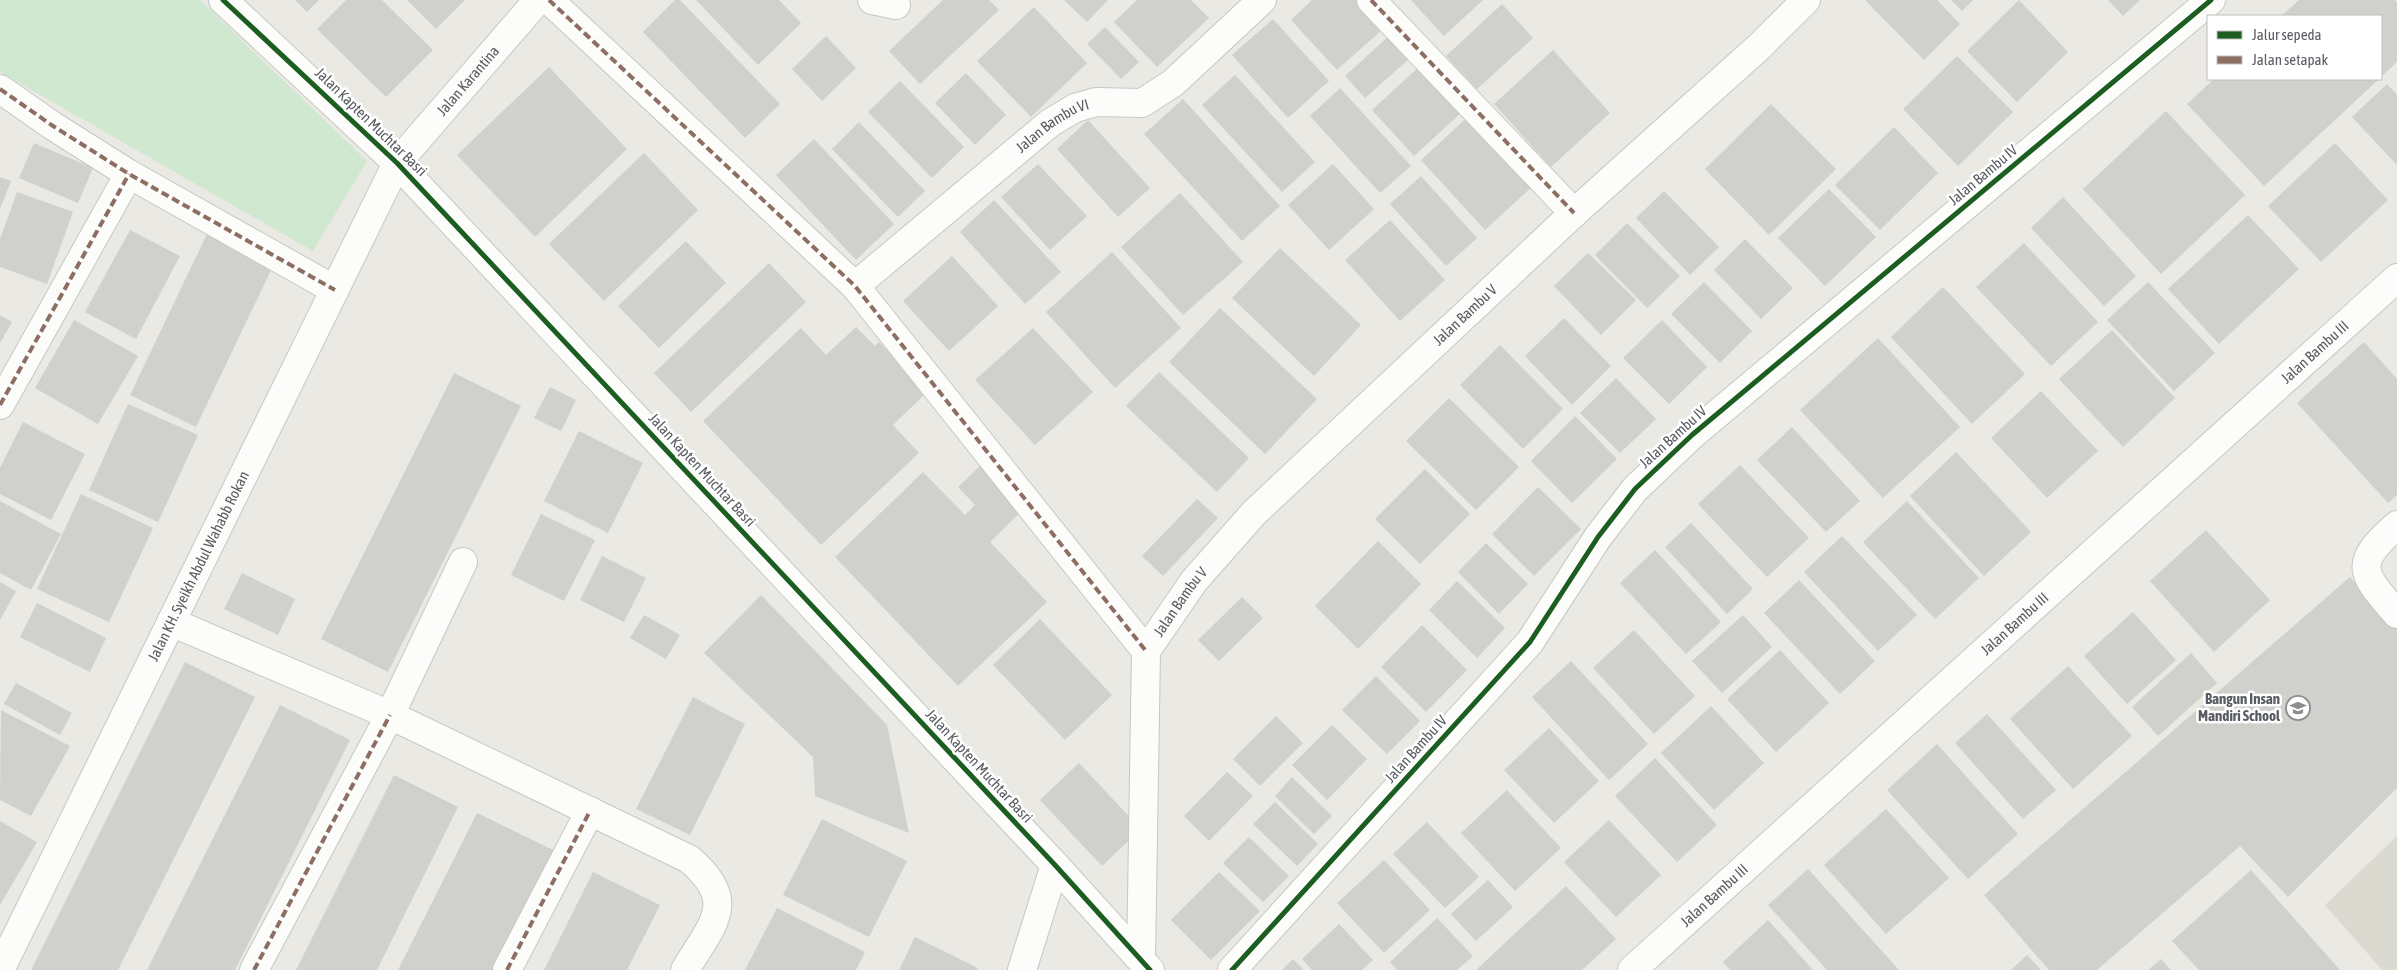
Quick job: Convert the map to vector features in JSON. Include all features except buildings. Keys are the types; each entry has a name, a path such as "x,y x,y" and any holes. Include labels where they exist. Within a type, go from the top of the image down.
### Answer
{"street":[{"name":"Jalan Kapten Muchtar Basri","path":"223,0 397,162 1055,865 1146,965"},
{"name":"Jalan Karantina","path":"397,162 538,0"},
{"path":"550,0 855,286 1146,651 1146,965"},
{"name":"Jalan Bambu VI","path":"855,286 1050,123 1075,108 1096,102 1142,103 1173,83 1262,0"},
{"path":"1371,0 1574,213"},
{"name":"Jalan Bambu V","path":"1146,651 1194,581 1254,513 1574,213 1760,46 1806,0"},
{"name":"Jalan Bambu IV","path":"1232,970 1530,642 1598,537 1635,489 1700,429 2211,0"},
{"path":"0,89 53,126 129,174 335,290"},
{"name":"Jalan KH. Syeikh Abdul Wahabb Rokan","path":"0,970 397,162"},
{"path":"0,405 129,174"},
{"name":"Jalan Bambu III","path":"1632,970 2397,278"},
{"path":"2397,524 2369,553 2366,564 2372,585 2397,614"},
{"path":"254,970 390,715 463,562"},
{"path":"171,622 390,715 689,859 706,874 717,891 718,905 714,920 684,970"},
{"path":"507,970 590,812"},
{"path":"1022,970 1055,865"}],"shaded area":[{"path":"2397,836 2397,970 2382,970 2325,905"}],"green space":[{"path":"0,0 200,0 367,161 313,251 0,72"}],"marked path":[{"path":"549,0 855,286 1146,651"},
{"path":"1371,0 1574,213"},
{"path":"0,89 53,126 129,174 335,290"},
{"path":"0,405 129,174"},
{"path":"254,970 390,715"},
{"path":"507,970 590,811"}],"cycle path":[{"path":"223,0 397,163 1055,865 1150,970"},
{"path":"1232,970 1530,642 1598,537 1635,489 1692,435 2211,0"}],"place":[{"name":"Bangun Insan Mandiri School","path":"2298,708"}]}
